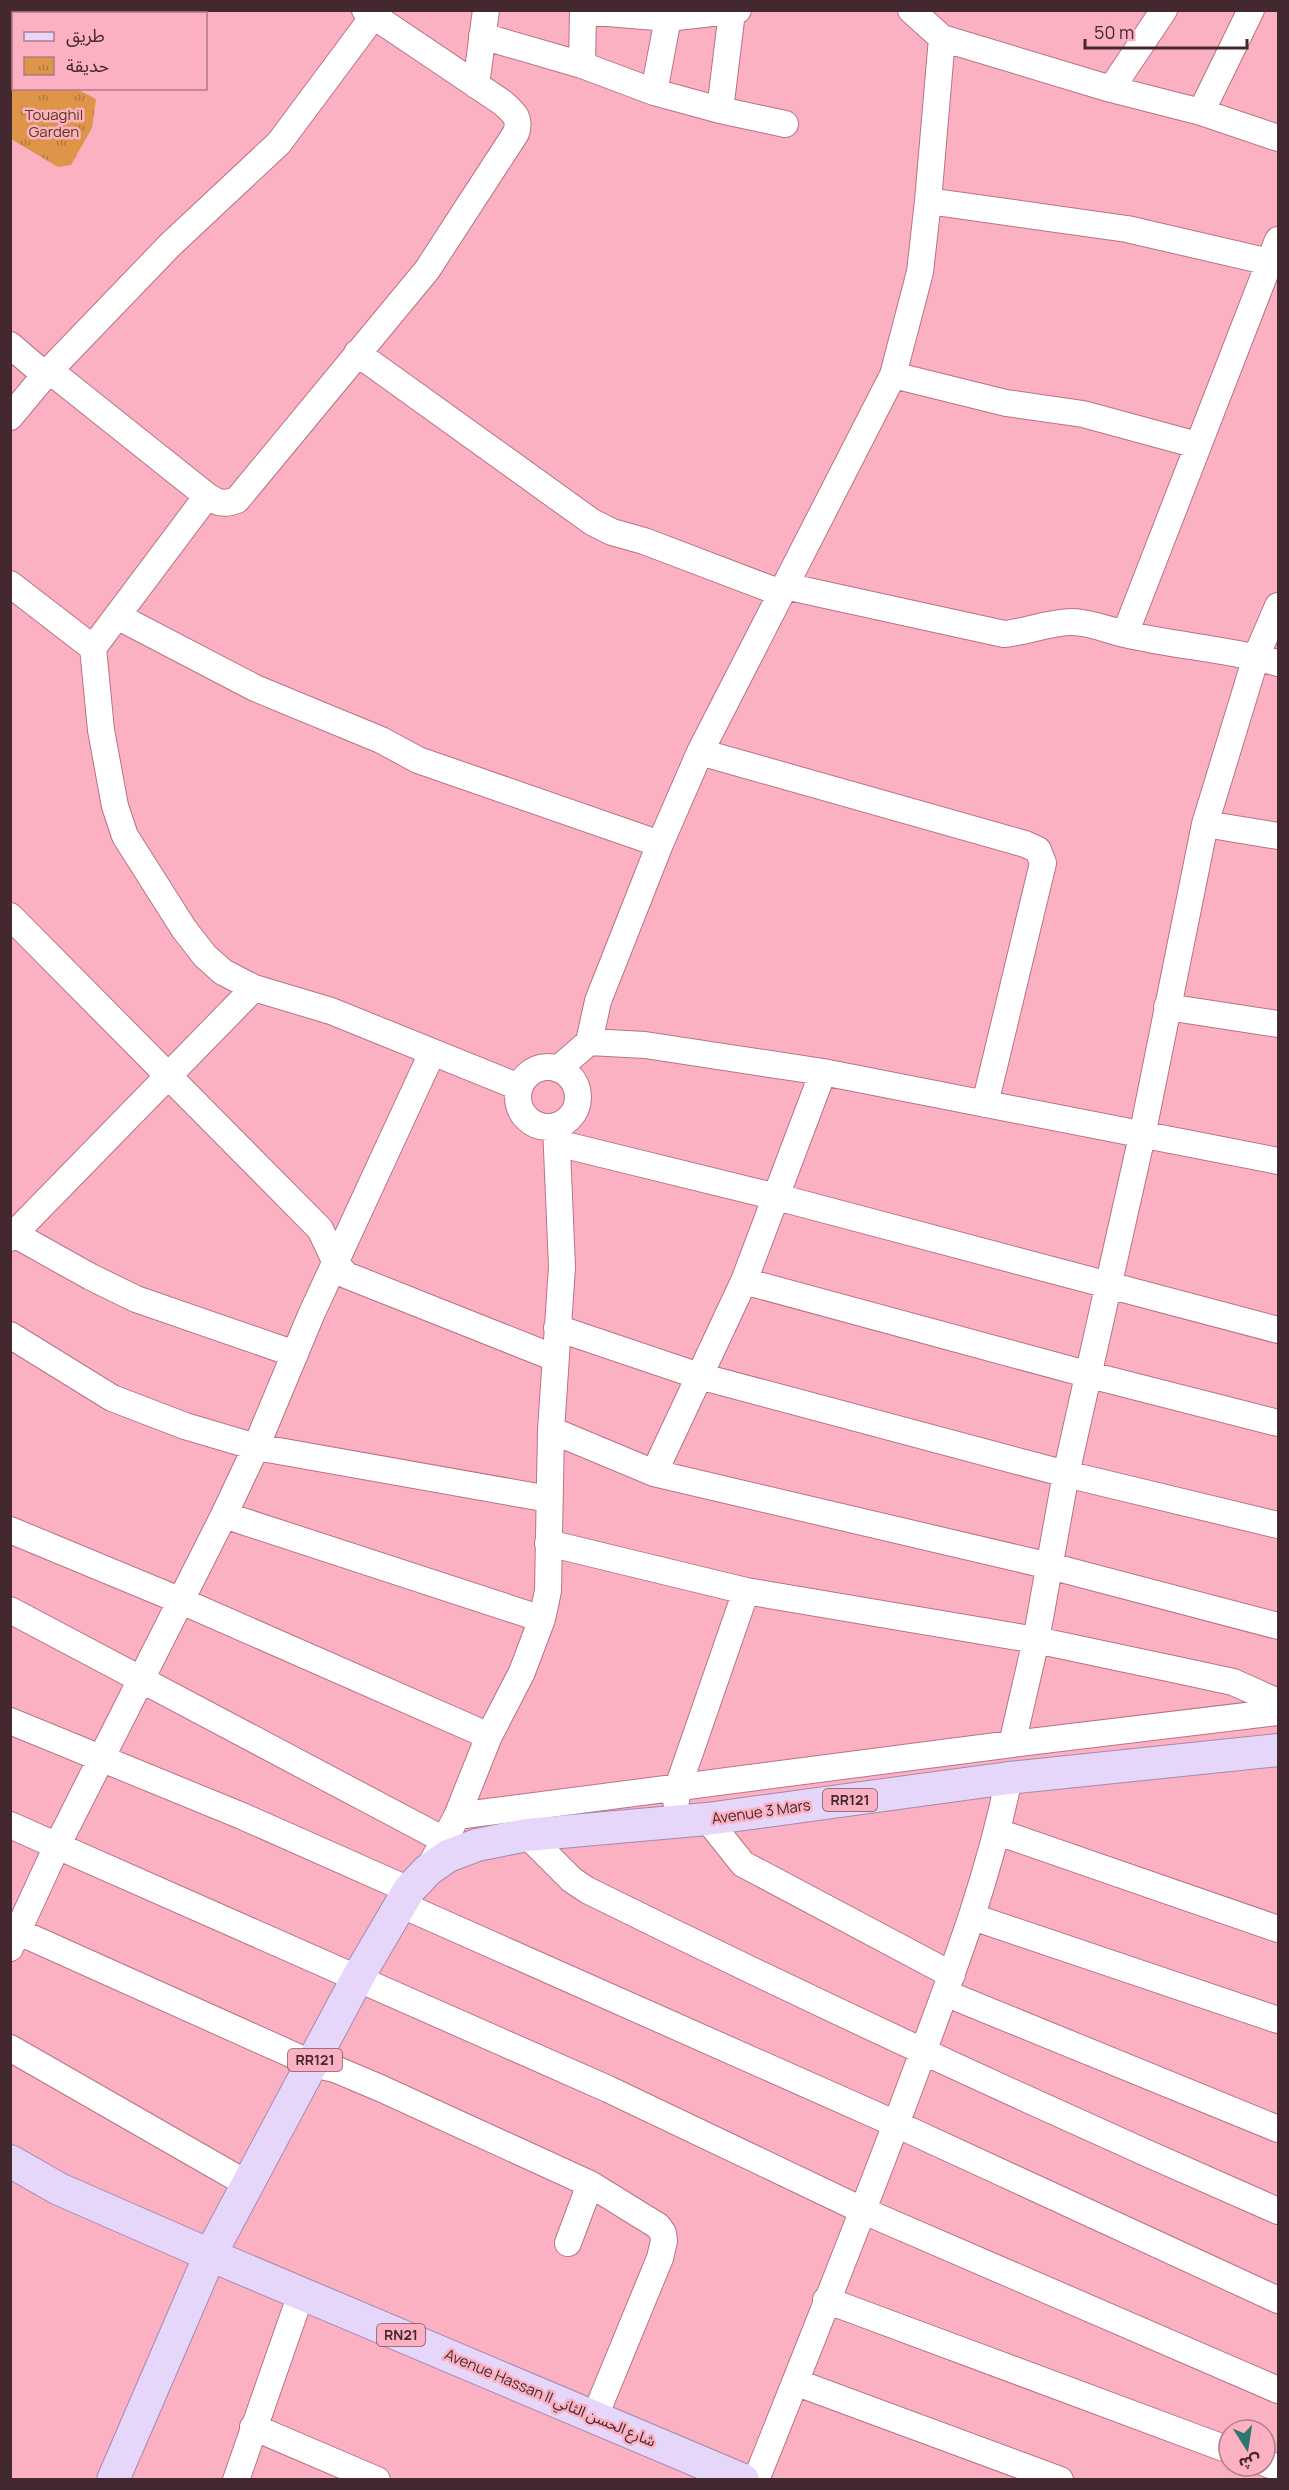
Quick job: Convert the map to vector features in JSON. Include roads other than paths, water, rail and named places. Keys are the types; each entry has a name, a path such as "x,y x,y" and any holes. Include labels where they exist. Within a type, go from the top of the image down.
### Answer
{"main road":[{"name":"Avenue 3 Mars","path":"412,1888 448,1856 477,1845 527,1835 707,1819 1009,1778 1278,1750"},
{"name":"RR121","path":"113,2480 210,2255 358,1977 412,1888"},
{"name":"Avenue Hassan II شارع الحسن الثاني","path":"10,2161 59,2189 210,2255 596,2416 737,2478"},
{"name":"Avenue Hassan II شارع الحسن الثاني","path":"10,2187 59,2189"}],"street":[{"path":"476,85 486,10"},
{"path":"911,10 942,38 1111,89 1201,112 1278,138"},
{"path":"1111,89 1164,10"},
{"path":"1201,112 1251,10"},
{"path":"582,65 583,11 668,18 735,11 720,110"},
{"path":"10,345 47,372 207,496 217,502 227,504 237,500 427,270 516,133 519,123 516,115 373,13 279,143 170,245 47,372 10,417"},
{"path":"654,92 668,18"},
{"path":"482,36 582,65 654,92 720,110 785,124"},
{"path":"558,1069 589,1042 598,1001 660,844 700,752 893,375 920,272 942,38"},
{"path":"928,201 1127,229 1276,256 1197,445 1125,634"},
{"path":"357,354 592,522 612,532 783,589 1004,634 1069,622 1084,623 1125,634 1267,660"},
{"path":"893,375 1006,403 1083,414 1197,445"},
{"path":"207,496 93,648 101,730 115,806 125,836 184,929 205,956 223,972 254,988 331,1011 519,1087"},
{"path":"10,584 93,648"},
{"path":"1012,1744 1036,1640 1066,1474 1090,1376 1108,1283 1142,1136 1205,824 1267,660 1278,606"},
{"path":"117,616 255,688 381,740 418,760 660,844"},
{"path":"700,752 1014,841 1038,850 1043,863 985,1104"},
{"path":"1205,824 1278,836"},
{"path":"10,916 320,1229 336,1263 346,1275 555,1358"},
{"path":"254,988 12,1236 136,1299 295,1354"},
{"path":"1167,1007 1278,1024"},
{"path":"589,1042 645,1045 823,1072 1278,1161"},
{"path":"432,1053 224,1515 179,1600 103,1759 57,1845 13,1936 313,2064 380,2088 590,2184 651,2220 663,2233 664,2241 660,2258 596,2416"},
{"path":"412,1888 457,1816 489,1736 522,1672 542,1619 548,1591 551,1430 562,1267 556,1135 572,1115 578,1098 572,1080 558,1069 548,1067 530,1072 519,1087 517,1098 520,1109 534,1124 545,1127 556,1135 777,1197 1108,1283 1278,1330"},
{"path":"654,1473 744,1281 823,1072"},
{"path":"744,1281 1090,1376 1278,1423"},
{"path":"557,1328 699,1376 1066,1474 1278,1525"},
{"path":"10,1335 112,1398 185,1426 256,1447 549,1499"},
{"path":"551,1430 654,1473 1050,1566 1278,1626"},
{"path":"224,1515 542,1619"},
{"path":"10,1530 179,1600 489,1736"},
{"path":"548,1543 746,1591 1036,1640 1233,1682 1278,1702"},
{"path":"673,1822 678,1788 746,1591"},
{"path":"10,1610 444,1840"},
{"path":"457,1816 1278,1712"},
{"path":"10,1721 412,1888 896,2124 1278,2300"},
{"path":"813,1770 814,1804"},
{"path":"737,2478 795,2382 826,2300 864,2211 973,1917 998,1832 1009,1778"},
{"path":"707,1819 743,1864 949,1984 1278,2129"},
{"path":"10,1825 608,2089 864,2211 1278,2390"},
{"path":"998,1832 1278,1929"},
{"path":"527,1835 572,1880 587,1890 724,1958 1132,2147 1278,2211"},
{"path":"973,1917 1278,2020"},
{"path":"10,2048 249,2185"},
{"path":"568,2243 590,2184"},
{"path":"236,2480 301,2294"},
{"path":"826,2300 1217,2446"},
{"path":"795,2382 1060,2480"},
{"path":"253,2427 377,2480"},
{"path":"1275,2480 1278,2469"}],"park label":[{"name":"Touaghil Garden","path":"54,124"}]}
